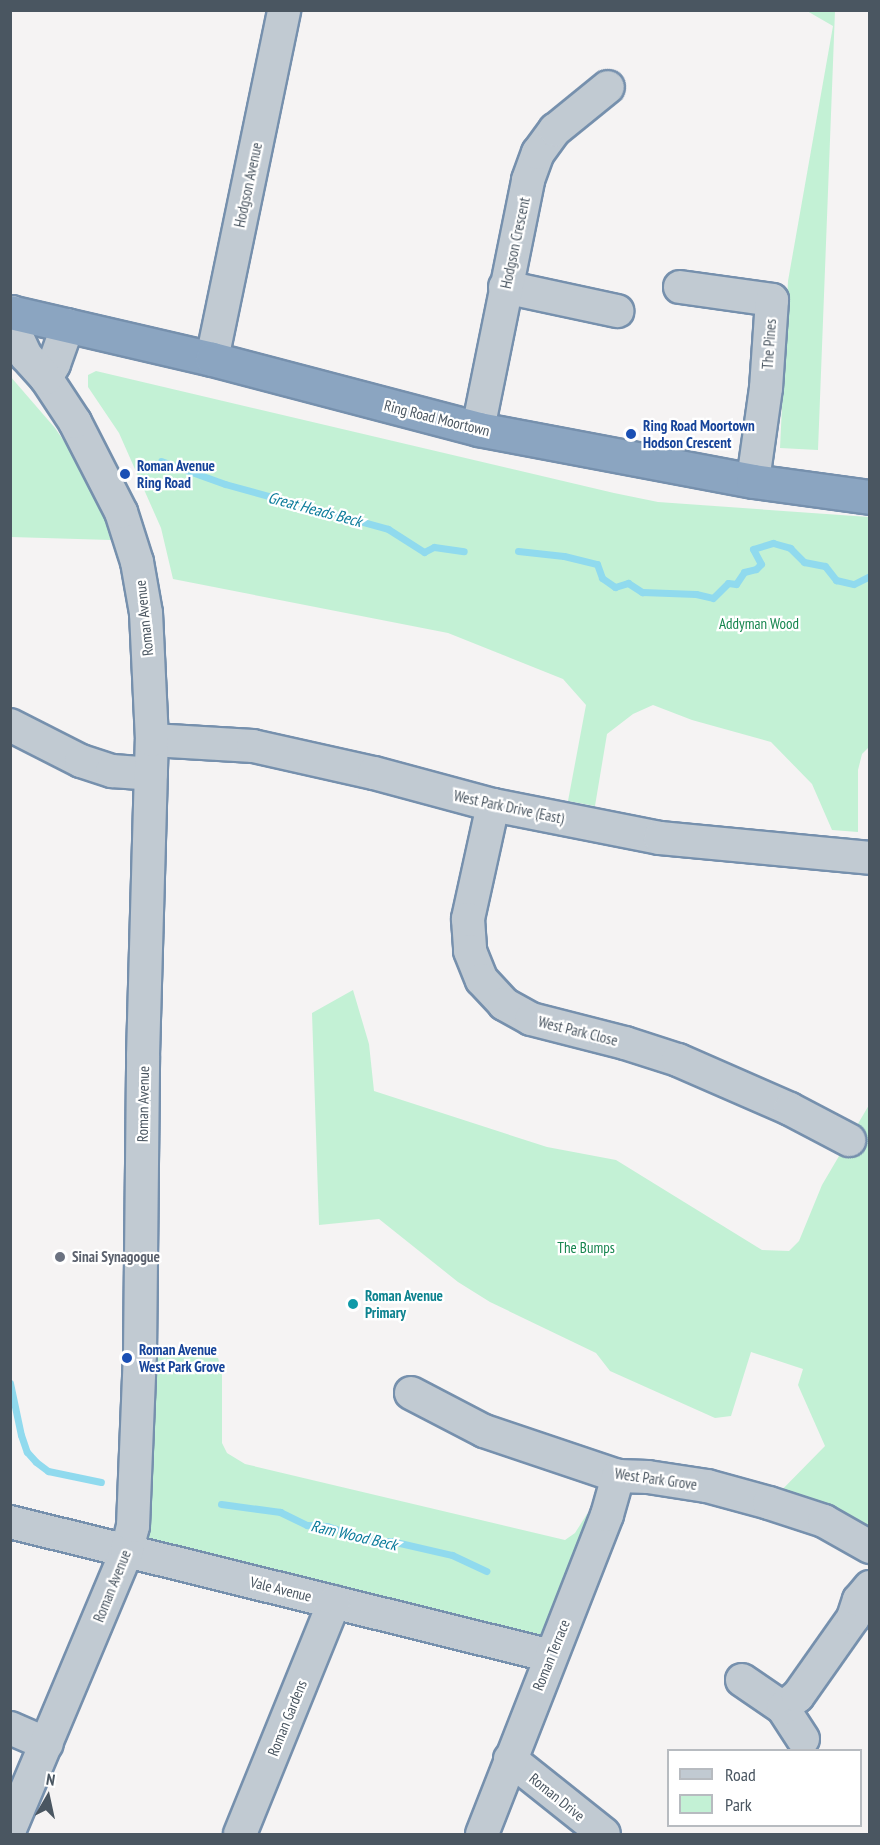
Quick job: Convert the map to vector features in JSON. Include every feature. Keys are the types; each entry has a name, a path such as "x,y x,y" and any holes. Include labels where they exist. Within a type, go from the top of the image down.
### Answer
{"highway":[{"name":"Ring Road Moortown","path":"11,312 212,359 478,429 753,481 870,497"}],"street":[{"name":"Hodgson Avenue","path":"212,359 284,10"},
{"name":"Hodgson Crescent","path":"478,429 528,180 538,153 555,130 608,87"},
{"path":"505,287 617,311"},
{"name":"The Pines","path":"680,287 772,300 766,388 753,481"},
{"name":"Roman Avenue","path":"11,312 12,326 26,356 46,378 75,422 121,512 137,562 146,613 152,740 143,1056 140,1366 135,1503 127,1550 12,1823"},
{"path":"46,378 54,364 68,325"},
{"path":"10,724 81,761 112,771 151,774"},
{"name":"West Park Drive (East)","path":"152,740 253,746 374,773 493,805 660,838 870,858"},
{"name":"West Park Close","path":"493,805 468,919 470,951 482,980 504,1004 531,1019 625,1043 678,1060 790,1109 849,1140"},
{"name":"West Park Grove","path":"411,1393 484,1431 618,1476 706,1485 824,1521 870,1547"},
{"name":"Roman Terrace","path":"482,1834 607,1515 618,1476"},
{"name":"Vale Avenue","path":"10,1522 551,1656"},
{"path":"783,1708 798,1696 853,1618 859,1600 870,1587"},
{"name":"Roman Gardens","path":"240,1834 334,1602"},
{"path":"742,1680 783,1708 803,1739"},
{"path":"10,1728 47,1744"},
{"name":"Roman Drive","path":"510,1759 604,1834"}],"green space":[{"path":"807,11 835,11 818,450 780,448 788,281 833,26"},
{"name":"Addyman Wood","path":"96,371 658,502 869,517 870,746 862,754 858,770 858,832 832,830 812,784 771,742 692,720 653,705 633,714 607,734 595,806 568,801 586,705 563,679 448,633 173,579 161,528 119,433 88,387 88,375"},
{"path":"10,376 55,428 81,466 103,511 111,540 11,537"},
{"name":"The Bumps","path":"353,990 369,1044 374,1091 547,1147 616,1160 762,1250 789,1251 799,1241 822,1185 869,1105 869,1546 769,1503 825,1446 798,1385 803,1369 751,1352 731,1416 715,1418 610,1371 596,1353 490,1302 458,1282 379,1219 319,1225 312,1013"},
{"path":"151,1355 218,1358 222,1371 222,1443 227,1453 245,1464 565,1540 575,1533 587,1514 607,1515 551,1656 127,1550"}],"waterway":[{"name":"Great Heads Beck","path":"161,461 225,484 388,529 424,552 434,547 464,551"},
{"name":"Great Heads Beck","path":"518,551 564,556 597,564 602,578 615,587 628,583 642,592 696,594 713,598 728,583 736,584 744,572 756,569 761,564 753,549 773,543 790,548 804,562 825,566 836,580 854,584 870,576"},
{"name":"Ram Wood Beck","path":"10,1383 21,1435 27,1452 36,1462 48,1471 101,1482"},
{"name":"Ram Wood Beck","path":"221,1504 280,1512 307,1525 327,1526 369,1540 391,1541 452,1555 486,1571"}],"place":[{"name":"Ring Road Moortown Hodson Crescent","path":"631,434"},
{"name":"Roman Avenue Ring Road","path":"125,474"},
{"name":"Sinai Synagogue","path":"60,1257"},
{"name":"Roman Avenue Primary","path":"353,1304"},
{"name":"Roman Avenue West Park Grove","path":"127,1358"}]}
